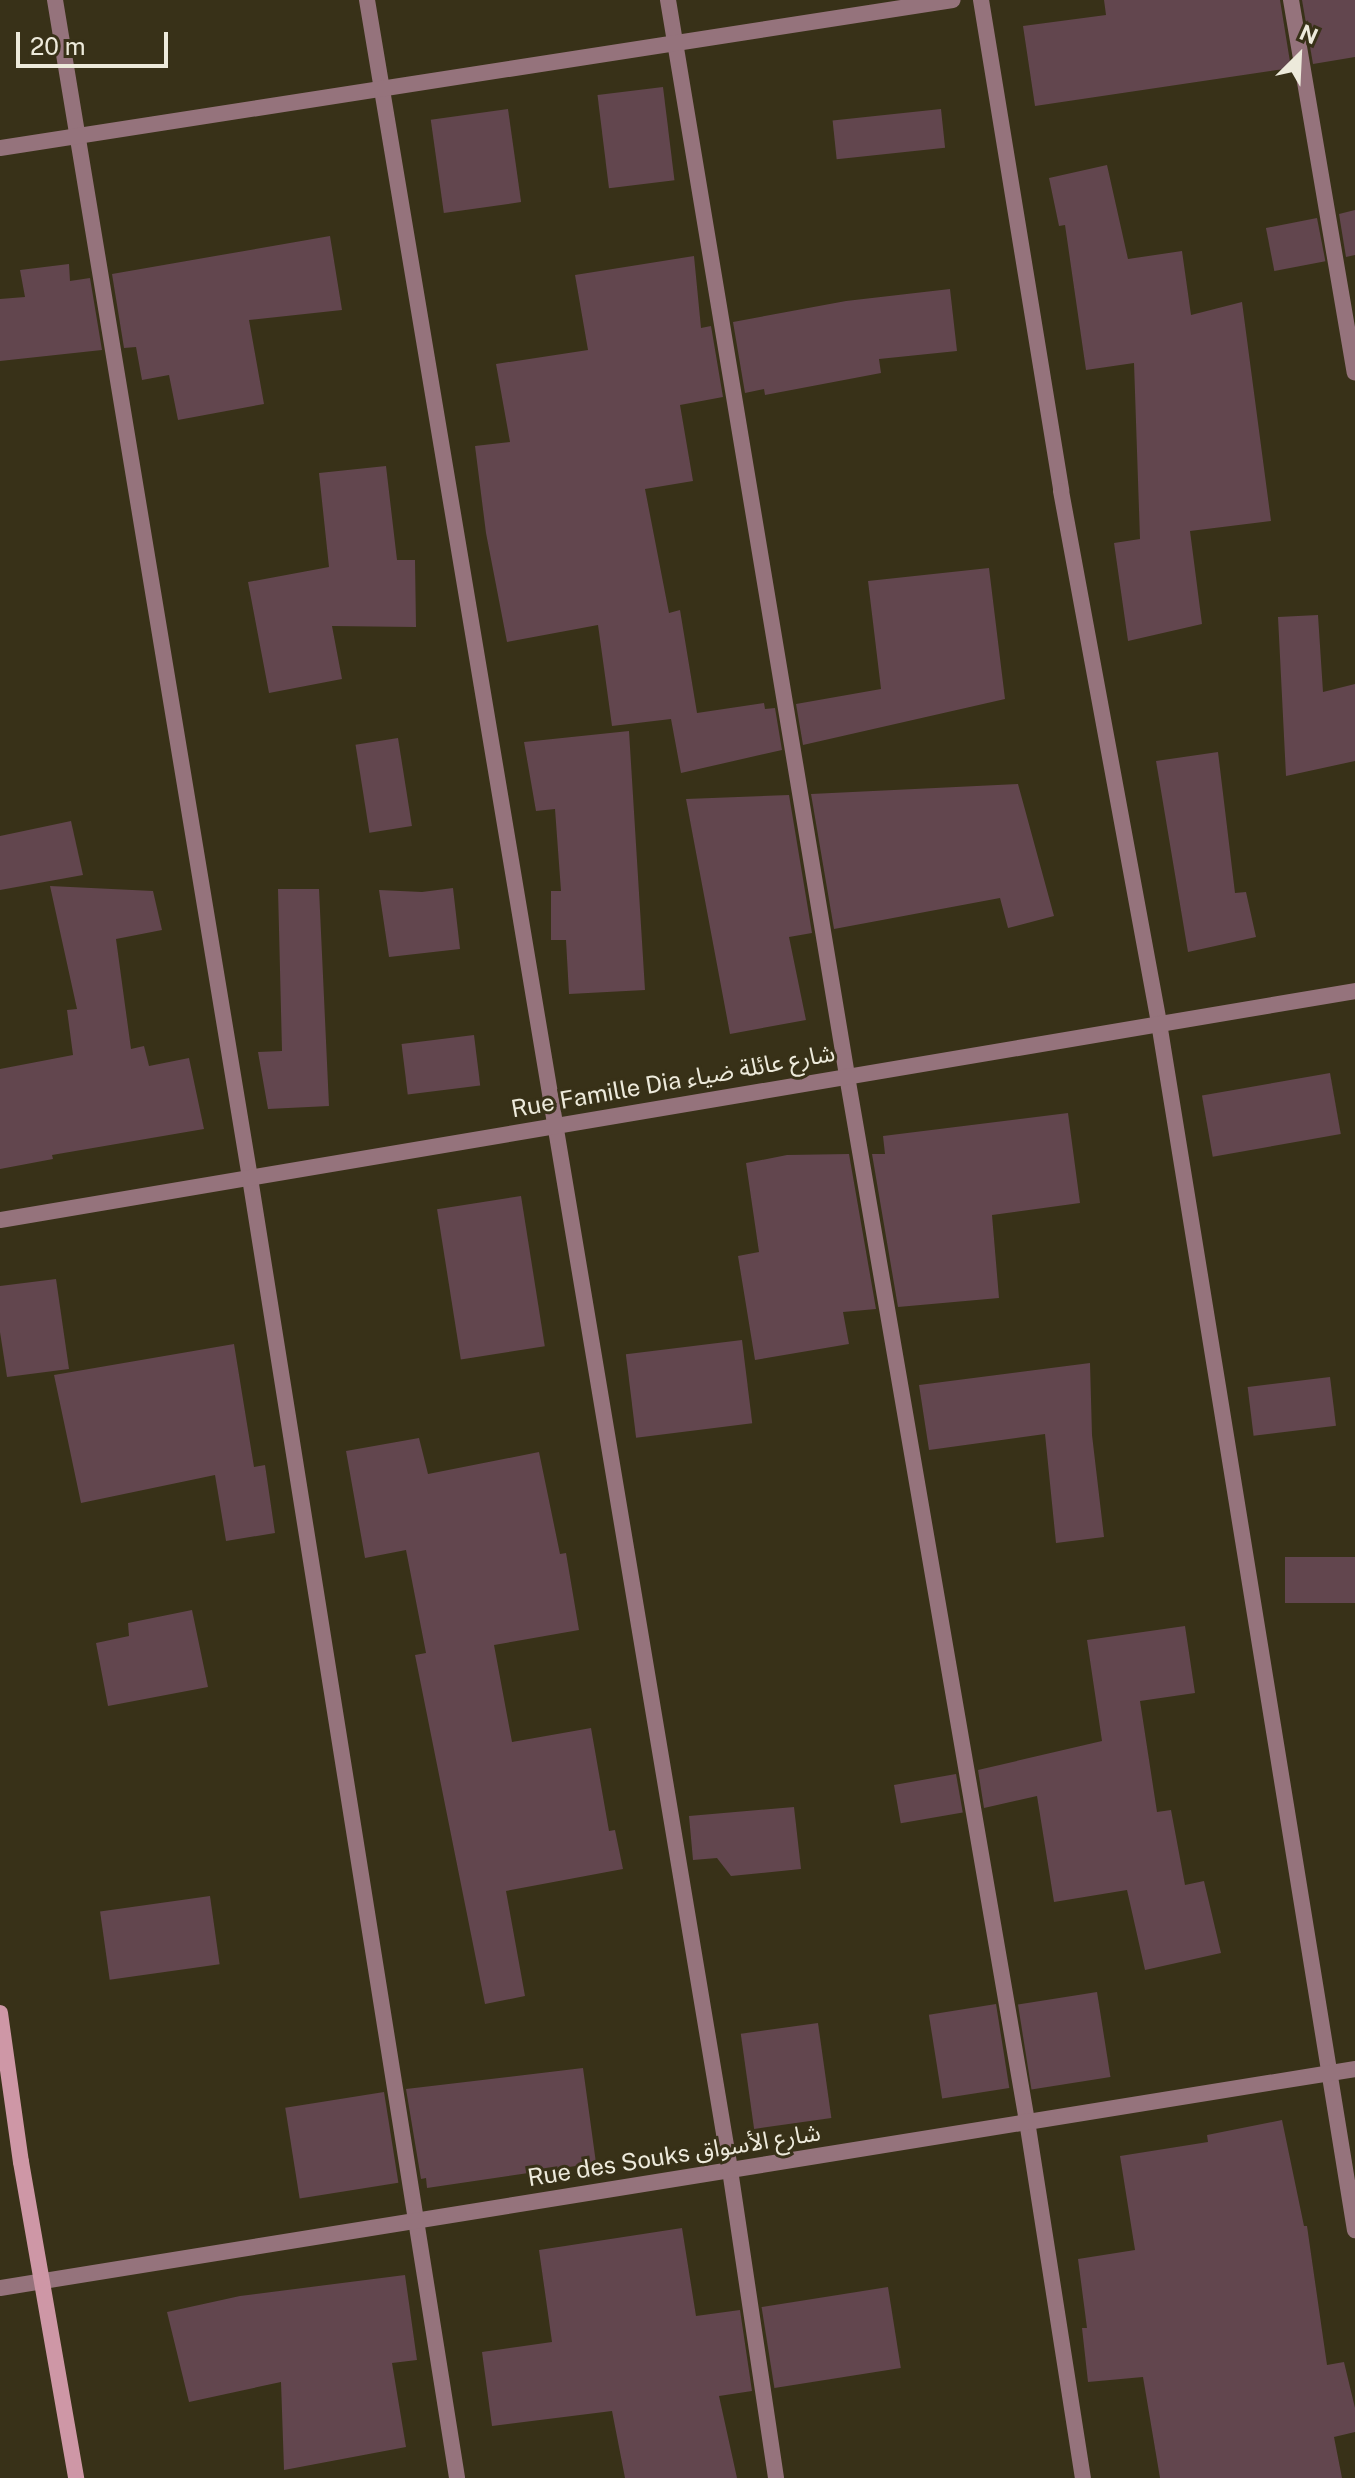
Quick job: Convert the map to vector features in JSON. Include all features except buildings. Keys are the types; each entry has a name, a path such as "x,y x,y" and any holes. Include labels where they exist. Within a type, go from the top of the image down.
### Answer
{"street":[{"path":"55,0 250,1178 457,2478"},
{"path":"367,0 730,2170 776,2478"},
{"path":"668,0 847,1076 1027,2121 1083,2478"},
{"path":"0,148 953,0"},
{"path":"981,0 1061,491 1159,1023 1355,2230"},
{"path":"1291,0 1355,373"},
{"name":"Rue Famille Dia شارع عائلة ضياء","path":"0,1220 1355,991"},
{"path":"0,2013 21,2162 76,2478"},
{"name":"Rue des Souks شارع الأسواق","path":"0,2288 1355,2069"}]}
